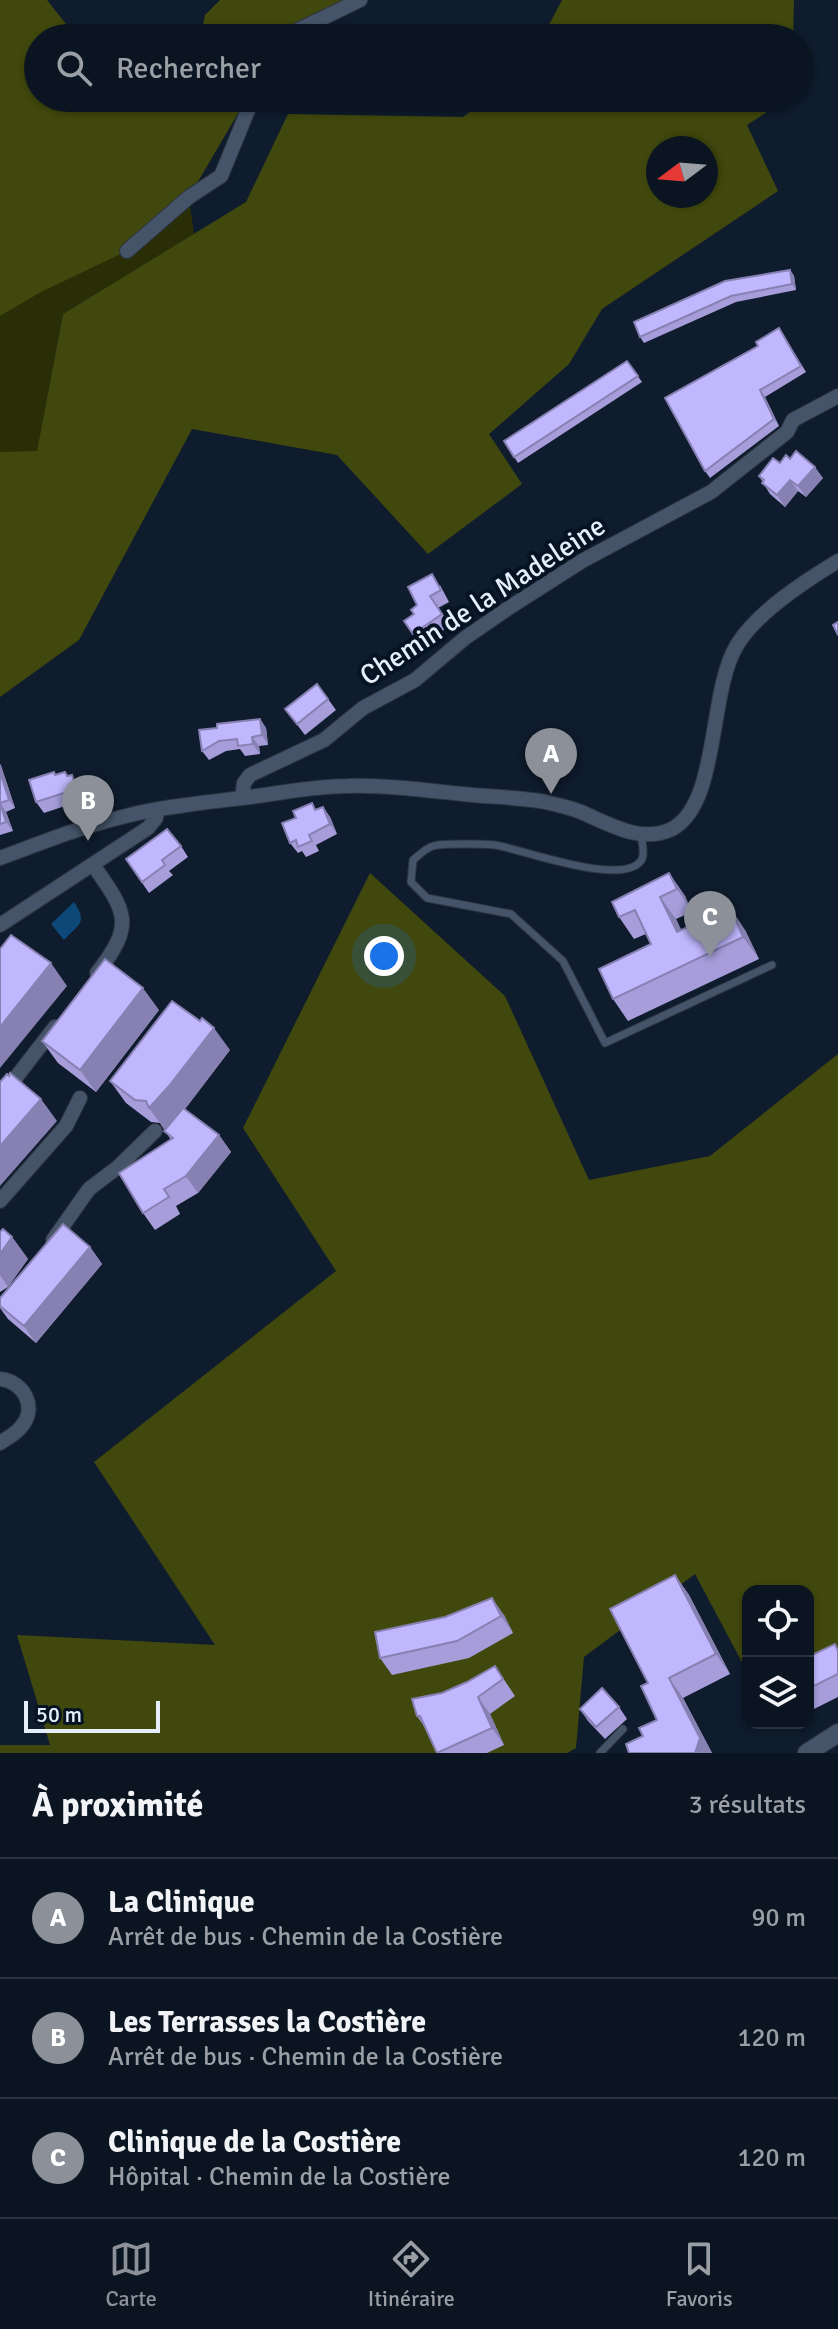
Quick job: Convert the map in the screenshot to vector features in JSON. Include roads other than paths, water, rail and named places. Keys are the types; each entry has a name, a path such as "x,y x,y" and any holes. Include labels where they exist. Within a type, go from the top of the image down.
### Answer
{"street":[{"path":"310,24 360,0"},
{"path":"127,251 189,197 221,176 247,112"},
{"name":"Chemin de la Madeleine","path":"242,798 244,783 250,775 324,740 363,708 415,680 476,630 582,561 711,492 787,432 793,420 838,396"},
{"path":"0,858 112,820 157,810 343,786 414,789 547,803 578,811 641,835 669,830 683,820 694,806 703,783 720,689 737,644 775,605 838,561"},
{"path":"0,925 153,824 157,810"},
{"path":"85,988 114,952 121,937 122,922 113,894 93,865"},
{"path":"0,1098 66,1013"},
{"path":"0,1201 66,1126 80,1098"},
{"path":"41,1257 89,1189 118,1167 155,1131"},
{"path":"89,1189 107,1186 135,1172"},
{"path":"0,1379 17,1385 29,1404 28,1415 21,1428 0,1443"},
{"path":"807,1753 838,1733"}],"lane":[{"path":"641,835 644,855 640,862 631,868 617,870 579,866 495,845 435,846 413,860 411,882 427,898 511,914 563,961 605,1043 772,965"},
{"path":"600,1753 623,1729"}],"water":[{"path":"74,902 80,923 64,940 51,924"}],"place":[{"name":"La Clinique","path":"551,794"},
{"name":"Les Terrasses la Costière","path":"88,841"},
{"name":"Clinique de la Costière","path":"710,957"}]}
